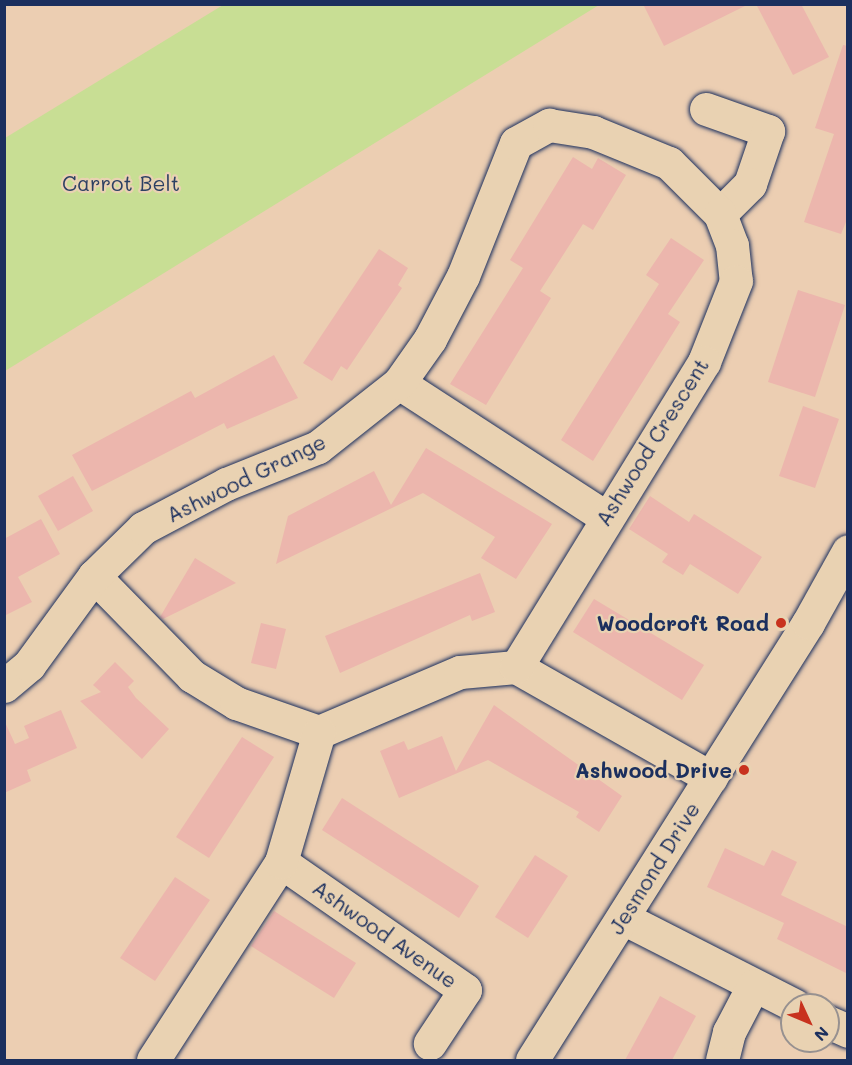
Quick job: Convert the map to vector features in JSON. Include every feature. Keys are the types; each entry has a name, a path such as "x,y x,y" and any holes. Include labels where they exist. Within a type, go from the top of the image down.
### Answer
{"street":[{"path":"706,109 768,131 750,184 720,214"},
{"name":"Ashwood Grange","path":"4,686 29,665 94,576 142,528 226,484 318,447 399,383 430,339 463,276 516,143 549,124 593,132 669,163 720,214"},
{"name":"Ashwood Crescent","path":"516,667 605,517 704,362 736,281 720,214"},
{"path":"399,383 605,517"},
{"name":"Jesmond Drive","path":"532,1060 711,778 848,551"},
{"path":"94,576 192,676 236,703 319,732 460,672 516,667 711,778"},
{"path":"153,1060 281,862 319,732"},
{"name":"Ashwood Avenue","path":"281,862 465,990 430,1044"},
{"path":"623,918 780,999"},
{"path":"722,1060 729,1032 753,986"}],"green space":[{"name":"Carrot Belt","path":"223,5 599,5 5,371 5,138"}],"building":[{"path":"643,4 749,4 664,46"},
{"path":"756,4 801,4 829,57 793,75"},
{"path":"843,45 848,46 848,217 841,234 804,222 834,134 815,128"},
{"path":"573,157 592,169 598,158 626,175 593,230 583,224 540,291 551,298 486,405 450,384 523,268 510,260"},
{"path":"671,238 704,260 668,314 680,322 593,461 561,440 659,284 646,275"},
{"path":"379,249 408,268 398,285 402,288 347,370 341,366 332,381 303,363"},
{"path":"798,290 845,305 815,397 768,382"},
{"path":"274,355 298,398 227,429 224,423 92,491 72,455 191,391 195,398"},
{"path":"803,406 839,419 815,488 779,476"},
{"path":"426,448 552,524 516,579 481,558 495,537 423,493 276,564 288,516 374,471 391,505"},
{"path":"73,476 93,511 58,531 38,496"},
{"path":"650,496 689,522 694,514 762,557 738,594 690,564 683,575 662,562 668,554 629,529"},
{"path":"41,519 60,554 18,577 32,602 4,616 4,539"},
{"path":"195,558 236,583 163,619 160,617"},
{"path":"480,573 495,612 472,621 470,615 340,673 325,636"},
{"path":"594,599 704,665 682,700 573,632"},
{"path":"261,623 286,629 276,669 251,663"},
{"path":"115,662 134,681 128,687 136,698 169,729 142,759 80,701 101,692 93,685"},
{"path":"494,705 622,796 599,832 576,817 579,812 488,760 399,798 380,751 404,741 408,750 442,736 456,771"},
{"path":"61,710 77,748 27,770 31,781 4,793 4,720 15,744 29,738 24,726"},
{"path":"242,737 274,757 209,858 176,837"},
{"path":"342,798 479,886 459,918 322,830"},
{"path":"725,848 764,866 772,850 797,862 781,895 848,927 848,974 777,939 784,923 707,887"},
{"path":"535,855 568,876 528,938 495,917"},
{"path":"175,877 210,900 155,981 120,958"},
{"path":"274,911 356,963 334,998 251,946"},
{"path":"660,996 696,1016 672,1060 625,1060"}],"place":[{"name":"Woodcroft Road","path":"781,623"},
{"name":"Ashwood Drive","path":"744,770"}]}
